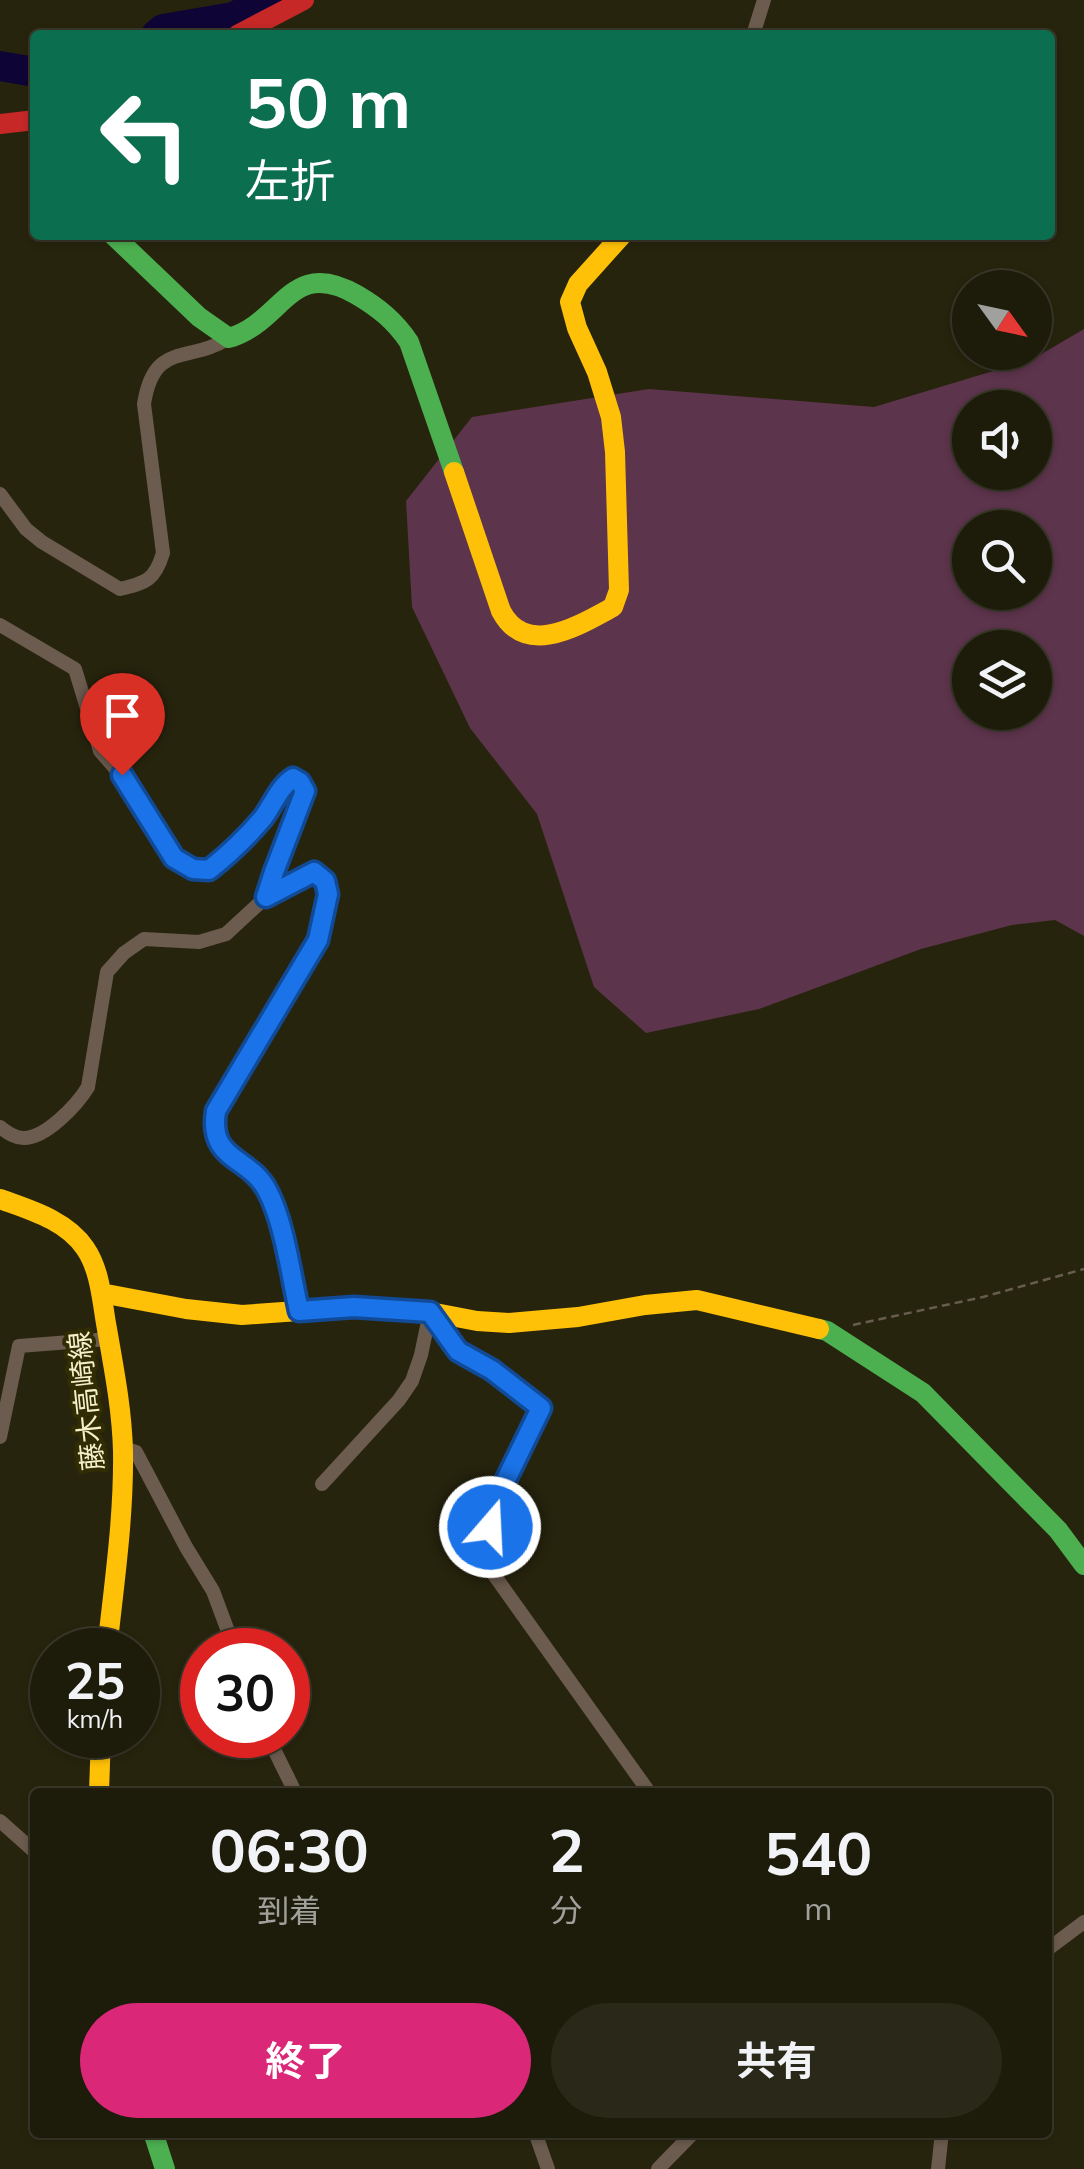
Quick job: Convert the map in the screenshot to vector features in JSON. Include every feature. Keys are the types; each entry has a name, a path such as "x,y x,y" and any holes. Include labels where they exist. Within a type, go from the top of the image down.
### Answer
{"street":[{"path":"247,30 304,0"},
{"path":"755,30 764,0"},
{"path":"0,124 30,121"},
{"path":"117,240 194,312 229,338"},
{"path":"0,494 42,542 120,590 143,583 158,570 163,553 144,404 147,386 164,360 211,350 248,332 303,284 340,283 394,319 409,342 501,610 511,628 528,637 581,624 613,607 619,590 615,452 611,418 570,302 578,284 618,240"},
{"path":"0,624 75,669 100,751 122,775 174,858 193,869 209,870 263,817 286,782 293,778 300,782 305,791 266,897"},
{"path":"0,1128 24,1139 42,1133 79,1102 88,1087 107,972 124,954 144,940 198,942 226,934 266,897 314,872 325,881 328,894 318,940 216,1111 213,1130 220,1146 265,1185 282,1235 299,1311"},
{"name":"藤木高崎線","path":"0,1199 70,1232 86,1249 101,1292 122,1448 122,1493 110,1628"},
{"path":"101,1292 186,1309 242,1315 354,1307 509,1323 698,1300 827,1331 923,1394 1058,1530 1084,1565"},
{"path":"322,1484 412,1381 430,1312"},
{"path":"430,1312 458,1351 492,1370 541,1408 498,1496 482,1558 646,1788"},
{"path":"0,1437 19,1346 108,1339"},
{"path":"122,1448 136,1452 213,1591 227,1628"},
{"path":"99,1788 100,1758"},
{"path":"278,1758 293,1788"},
{"path":"0,1821 30,1848"},
{"path":"1052,1946 1084,1922"},
{"path":"156,2138 165,2169"},
{"path":"537,2138 548,2169"},
{"path":"658,2169 688,2138"},
{"path":"938,2169 941,2138"}],"path":[{"path":"827,1331 983,1297 1084,1269"}],"shaded area":[{"path":"1084,329 1084,936 1055,920 1012,925 921,949 759,1009 646,1033 594,987 537,814 470,728 412,607 406,501 472,417 649,389 874,407 997,370 1052,370 1052,348"}],"waterway":[{"path":"162,30 233,17 268,0"},
{"path":"0,66 30,71"}],"traffic: fast":[{"path":"118,240 199,317 229,338 248,330 302,287 316,283 335,285 372,305 409,342 454,472"},
{"path":"819,1329 923,1393 1058,1530 1084,1565"},
{"path":"155,2138 165,2169"}],"traffic: slow":[{"path":"454,472 501,611 512,625 524,633 553,634 613,607 619,590 611,417 570,302 578,284 618,240"},
{"path":"0,1199 47,1217 68,1230 85,1248 98,1277 123,1451 109,1628"},
{"path":"101,1293 242,1315 354,1307 509,1323 697,1300 819,1329"},
{"path":"99,1788 100,1758"}],"traffic: jam":[{"path":"247,30 304,0"},
{"path":"0,124 30,121"}],"route":[{"path":"122,775 174,858 193,869 209,870 220,861 263,817 286,782 293,778 305,791 266,897 314,872 325,881 327,904 318,940 216,1111 213,1130 220,1146 265,1185 282,1235 299,1311 354,1307 430,1312 458,1351 492,1370 541,1408 498,1496 490,1527"}]}
